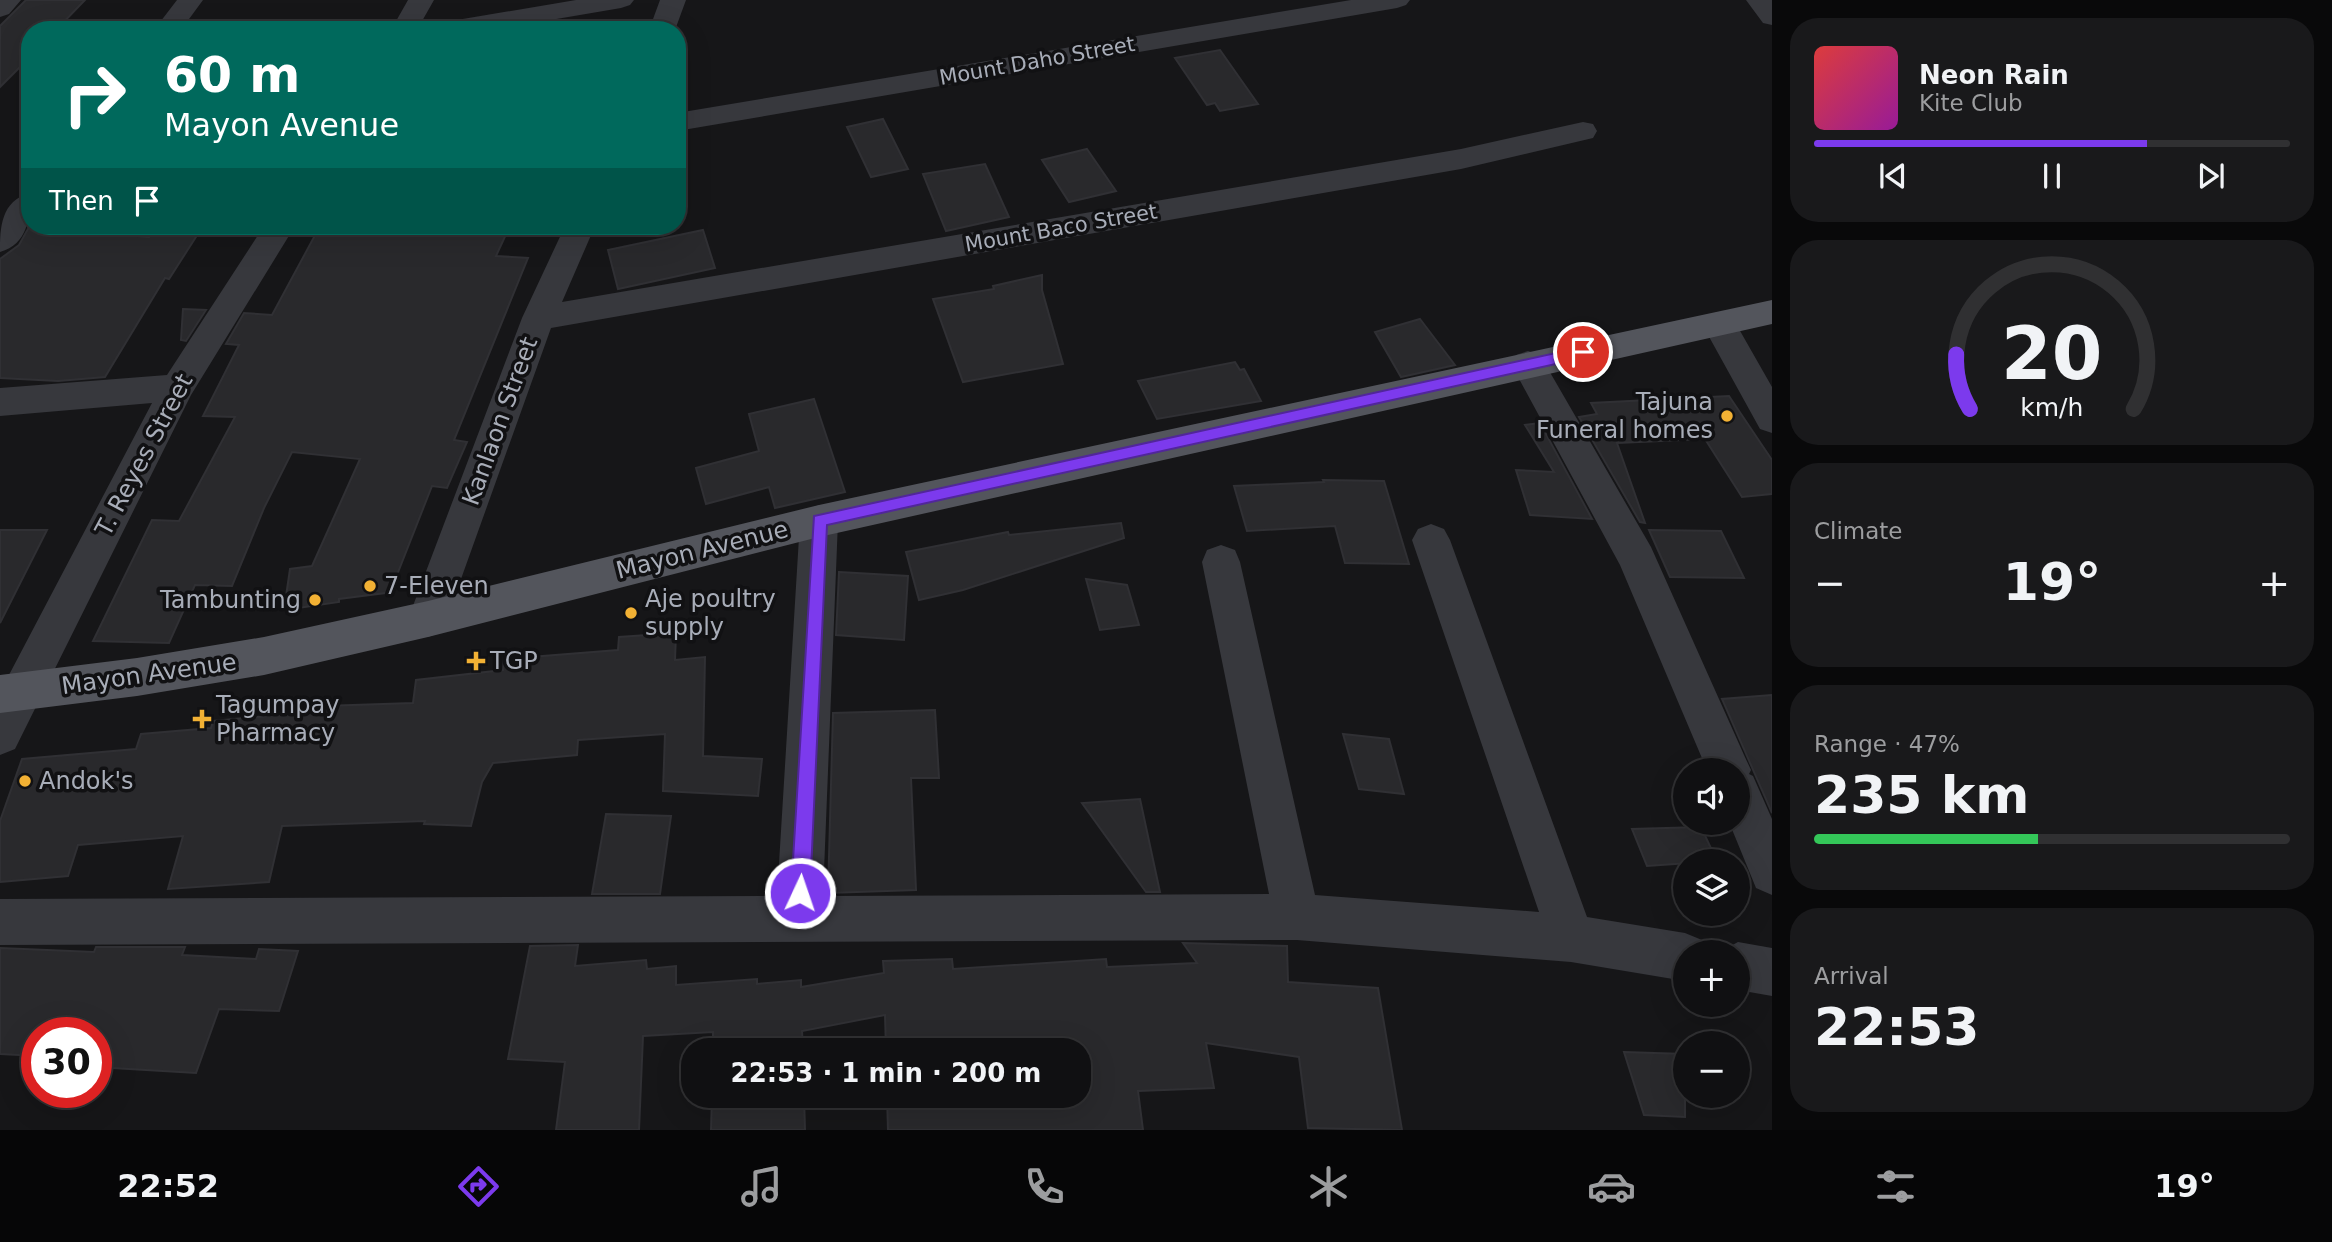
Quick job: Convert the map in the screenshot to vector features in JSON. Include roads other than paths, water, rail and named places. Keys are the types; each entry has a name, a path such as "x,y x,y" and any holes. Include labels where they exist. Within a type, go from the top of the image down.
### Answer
{"main road":[{"name":"Mayon Avenue","path":"10,693 204,667 428,620 819,521 1772,312"}],"street":[{"path":"0,9 8,0"},
{"path":"174,21 190,0"},
{"path":"409,21 421,0"},
{"path":"497,21 621,0"},
{"path":"665,21 673,0"},
{"name":"Mount Daho Street","path":"686,120 1397,0"},
{"path":"1759,0 1772,17"},
{"name":"Mount Baco Street","path":"538,318 1461,159 1583,131"},
{"path":"0,241 21,214"},
{"name":"T. Reyes Street","path":"0,735 10,693 177,388 274,235"},
{"name":"Kanlaon Street","path":"428,620 538,318 576,235"},
{"path":"1719,324 1772,419"},
{"path":"1528,364 1637,559 1724,758"},
{"path":"0,402 177,388"},
{"path":"799,920 819,521"},
{"path":"1432,540 1571,939"},
{"path":"1222,562 1297,917"},
{"path":"1750,820 1772,872"},
{"path":"0,922 1297,917 1571,939 1673,955"},
{"path":"1750,968 1772,972"}],"place":[{"name":"Tajuna Funeral homes","path":"1727,416"},
{"name":"7-Eleven","path":"370,586"},
{"name":"Tambunting","path":"315,600"},
{"name":"Aje poultry supply","path":"631,613"},
{"name":"TGP","path":"476,661"},
{"name":"Tagumpay Pharmacy","path":"202,719"},
{"name":"Andok's","path":"25,781"}]}
